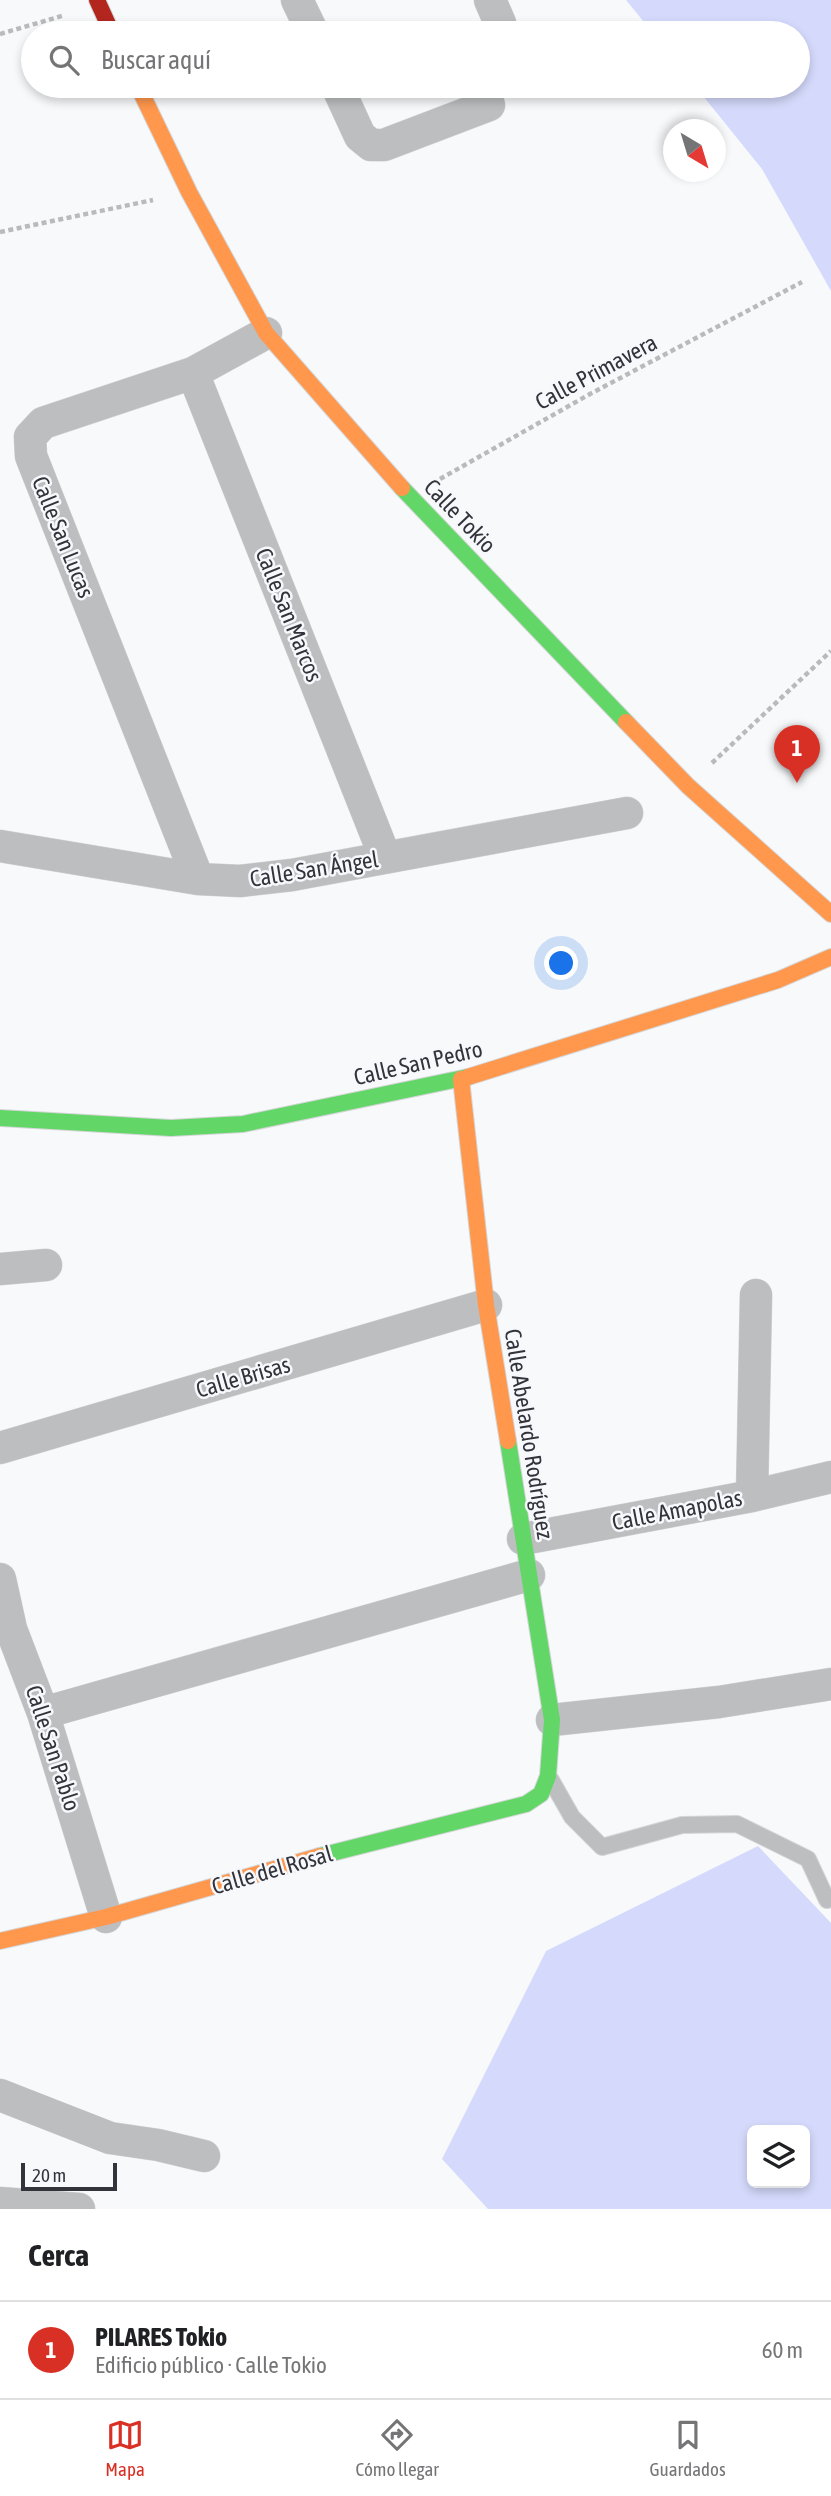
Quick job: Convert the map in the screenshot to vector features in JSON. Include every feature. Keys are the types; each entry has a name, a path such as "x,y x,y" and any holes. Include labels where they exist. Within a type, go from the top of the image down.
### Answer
{"street":[{"path":"297,0 307,21"},
{"path":"98,3 107,21"},
{"name":"Calle Tokio","path":"144,98 189,192 267,333 409,496 688,786 831,914"},
{"path":"343,98 360,136 371,145 384,145 489,105"},
{"name":"Calle San Lucas","path":"198,879 31,456 30,437 43,423 193,373 267,333"},
{"name":"Calle San Marcos","path":"193,373 385,857"},
{"name":"Calle San Ángel","path":"0,846 198,879 240,881 292,875 627,813"},
{"name":"Calle San Pedro","path":"0,1118 171,1128 243,1124 461,1079 778,980 831,957"},
{"name":"Calle Abelardo Rodríguez","path":"461,1079 486,1306 552,1720 548,1776 541,1794"},
{"path":"0,1269 46,1265"},
{"path":"752,1496 755,1295"},
{"name":"Calle Brisas","path":"0,1448 486,1306"},
{"name":"Calle Amapolas","path":"523,1539 752,1496 831,1478"},
{"path":"43,1713 529,1575"},
{"name":"Calle San Pablo","path":"0,1580 5,1630 43,1713 106,1917"},
{"path":"552,1720 719,1702 831,1684"},
{"name":"Calle del Rosal","path":"0,1941 106,1917 316,1857 526,1804 541,1794"},
{"path":"0,2095 110,2138 158,2145 204,2156"},
{"path":"0,2203 79,2209"}],"lane":[{"path":"548,1776 572,1817 602,1847 682,1825 737,1825 808,1859 827,1900"}],"path":[{"path":"41,21 98,3"},
{"path":"0,34 21,27"},
{"path":"0,232 189,192"},
{"name":"Calle Primavera","path":"409,496 590,394 802,282"},
{"path":"688,786 831,651"}],"shaded area":[{"path":"626,0 831,0 831,291 762,169 726,124 726,119 722,119 705,98 810,98 810,21 643,21"},
{"path":"758,1846 831,1923 831,2209 488,2209 442,2159 546,1951"}],"traffic: fast":[{"path":"402,488 626,722"},
{"path":"0,1118 171,1128 243,1124 468,1077"},
{"path":"320,1856 526,1804 541,1794 548,1776 552,1720 508,1441"}],"traffic: slow":[{"path":"144,98 189,192 266,333 402,488"},
{"path":"626,722 688,786 831,914"},
{"path":"468,1077 778,980 831,957"},
{"path":"461,1079 486,1305 508,1441"},
{"path":"0,1941 106,1917 320,1856"}],"traffic: jam":[{"path":"97,0 107,21"}],"place":[{"name":"PILARES Tokio","path":"797,783"}]}
